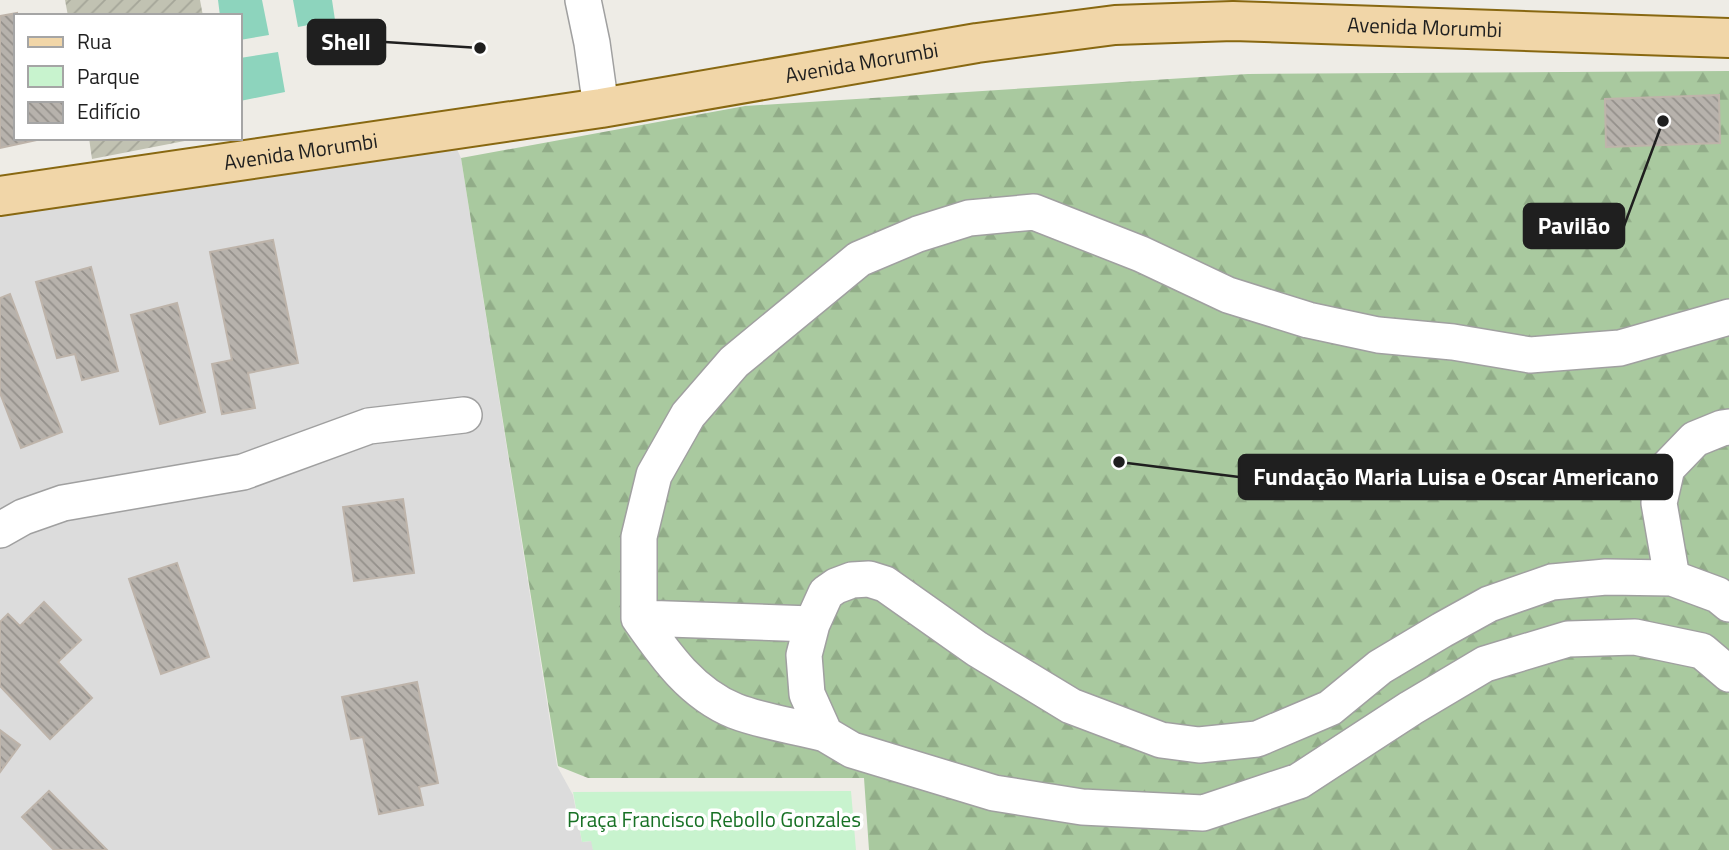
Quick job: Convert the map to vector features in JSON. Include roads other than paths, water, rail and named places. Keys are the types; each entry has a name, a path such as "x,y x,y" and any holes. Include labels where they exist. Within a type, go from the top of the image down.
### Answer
{"main road":[{"path":"1349,0 1359,12 1379,25"},
{"name":"Avenida Morumbi","path":"0,196 601,108 977,43 1115,25 1200,21 1309,11 1379,25 1729,38"}],"street":[{"path":"583,0 601,108"},
{"path":"1729,317 1620,348 1530,355 1453,342 1378,335 1308,320 1228,295 1141,254 1034,212 968,218 918,234 859,259 734,362 688,415 654,475 639,537 639,618 668,661 695,688 734,710 825,734 852,750 994,793 1082,807 1203,813 1299,781 1410,708 1485,664 1568,639 1635,637 1702,652 1729,674"},
{"path":"0,530 23,517 63,503 243,472 369,426 464,415"},
{"path":"1672,578 1659,503 1667,468 1695,439 1722,428 1729,428"},
{"path":"825,734 807,694 804,655 811,624 826,593 852,580 869,579 885,584 976,649 1071,706 1161,740 1199,745 1257,738 1329,708 1380,667 1489,604 1552,582 1606,577 1672,578 1718,595 1729,604"},
{"path":"639,618 811,624"}],"place":[{"name":"Shell","path":"480,48"},
{"name":"Pavilão","path":"1663,121"},
{"name":"Fundação Maria Luisa e Oscar Americano","path":"1119,462"}],"park label":[{"name":"Praça Francisco Rebollo Gonzales","path":"714,820"}]}
